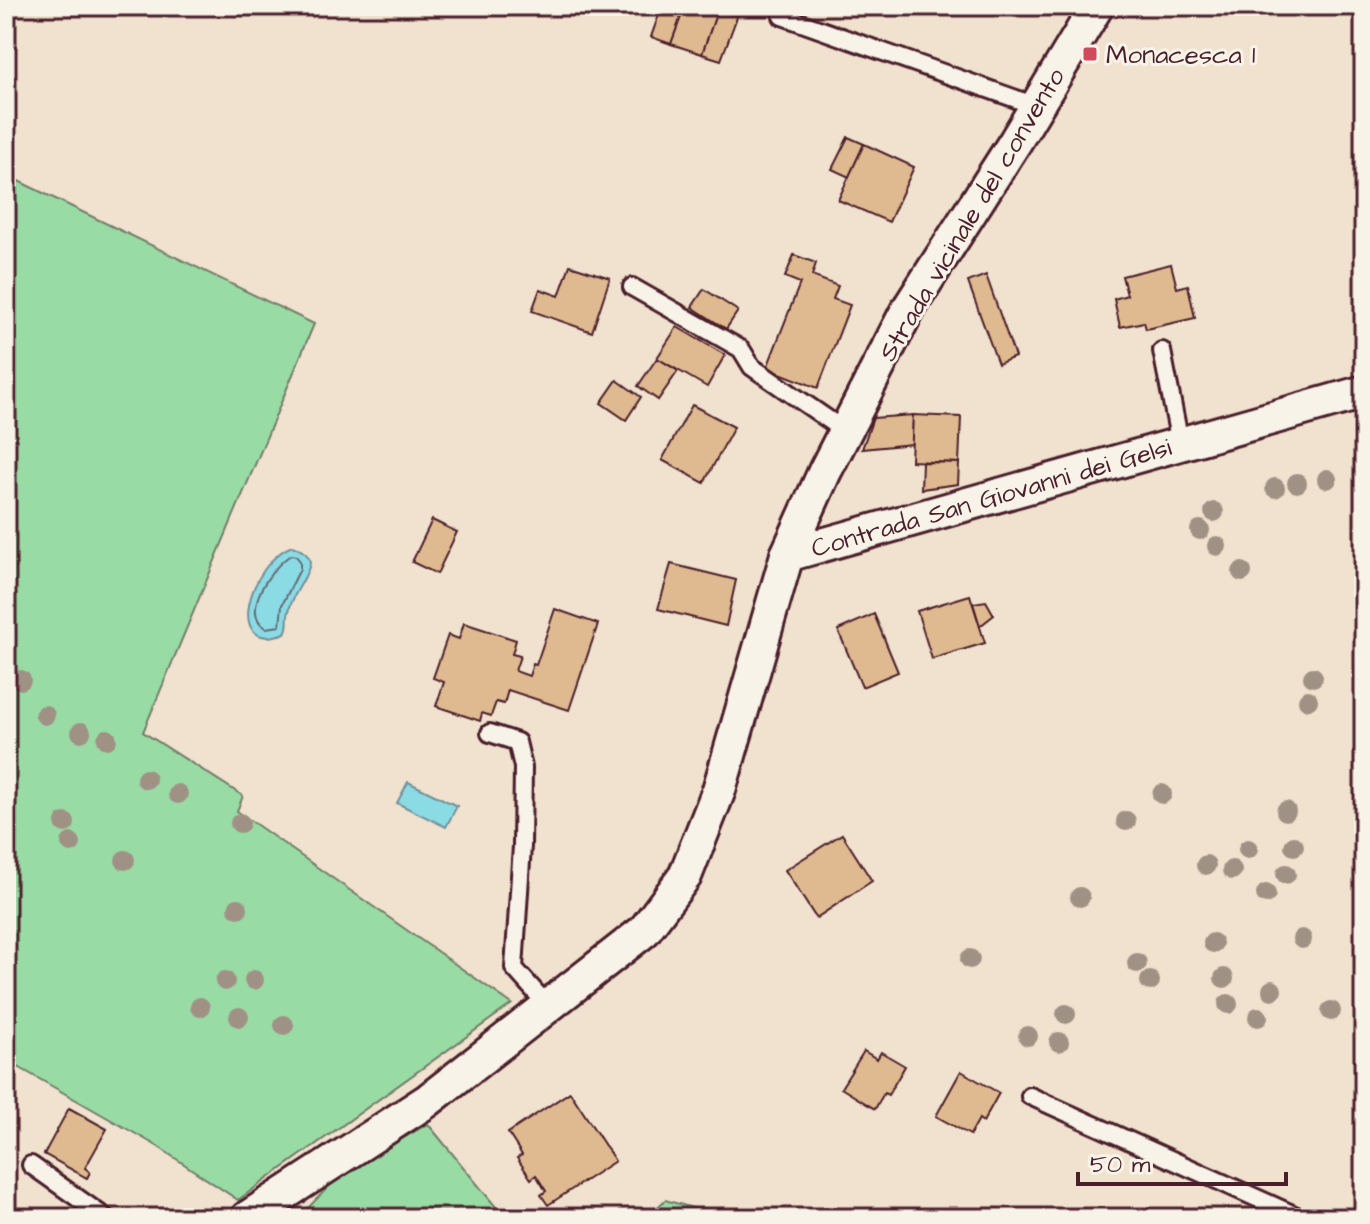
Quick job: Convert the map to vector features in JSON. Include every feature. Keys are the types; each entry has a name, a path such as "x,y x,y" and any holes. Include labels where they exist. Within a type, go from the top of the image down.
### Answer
{"street":[{"name":"Strada vicinale del convento","path":"787,555 825,471 907,311 1097,6"},
{"name":"Contrada San Giovanni dei Gelsi","path":"247,1218 427,1101 644,931 685,876 719,790 787,555 1364,392"}],"lane":[{"path":"782,16 1036,106"},
{"path":"632,287 741,349 752,367 845,431"},
{"path":"1162,351 1180,443"},
{"path":"490,733 517,742 523,767 522,846 514,968 548,1006"},
{"path":"1030,1096 1301,1218"},
{"path":"31,1165 106,1218"}],"green space":[{"path":"6,175 314,324 143,732 243,796 237,811 512,1004 238,1200 157,1146 6,1060"},
{"path":"428,1124 505,1218 310,1218 304,1212 335,1180"},
{"path":"665,1200 724,1217 727,1218 646,1218"}],"water":[{"path":"292,546 306,554 309,566 291,604 285,633 266,637 254,632 249,620 249,604 264,570"},
{"path":"408,782 457,806 446,827 397,803"}],"building":[{"path":"662,6 685,6 671,44 651,37"},
{"path":"685,6 719,6 702,54 671,44"},
{"path":"719,6 741,6 721,60 702,54"},
{"path":"848,137 864,144 849,177 832,169"},
{"path":"864,144 914,167 889,222 838,200"},
{"path":"794,255 816,263 812,276 838,286 833,299 850,305 818,388 767,368 800,283 785,277"},
{"path":"1171,264 1177,288 1188,285 1195,318 1146,329 1144,322 1120,327 1114,299 1127,295 1122,276"},
{"path":"570,265 610,278 592,332 532,311 540,289 559,296"},
{"path":"986,275 1015,357 998,364 968,282"},
{"path":"704,289 738,311 726,329 692,307"},
{"path":"677,327 725,355 707,387 657,358"},
{"path":"657,358 678,371 658,400 638,386"},
{"path":"617,380 641,397 626,420 601,403"},
{"path":"692,405 734,427 704,483 662,460"},
{"path":"913,415 912,444 862,449 873,418"},
{"path":"913,415 961,417 959,463 911,461"},
{"path":"922,462 959,463 958,484 921,489"},
{"path":"432,520 457,532 437,574 412,562"},
{"path":"671,564 736,580 726,626 658,609"},
{"path":"970,595 985,643 932,659 917,611"},
{"path":"986,601 994,615 980,626 973,603"},
{"path":"555,609 598,624 569,710 508,690 504,704 496,702 491,716 482,713 480,721 436,706 444,682 433,678 448,635 459,639 464,623 516,640 512,654 520,656 515,671 529,676 533,664 536,665"},
{"path":"874,614 898,672 862,687 838,630"},
{"path":"842,834 872,881 816,918 785,870"},
{"path":"864,1051 877,1059 881,1052 905,1066 888,1095 884,1093 875,1109 841,1088"},
{"path":"961,1071 999,1093 983,1122 979,1119 970,1135 936,1116"},
{"path":"570,1092 615,1161 548,1205 541,1195 546,1191 536,1175 531,1179 517,1158 522,1155 508,1133"},
{"path":"69,1108 107,1129 85,1168 90,1172 87,1178 44,1154"}],"place":[{"name":"Monacesca 1","path":"1090,54"}]}
